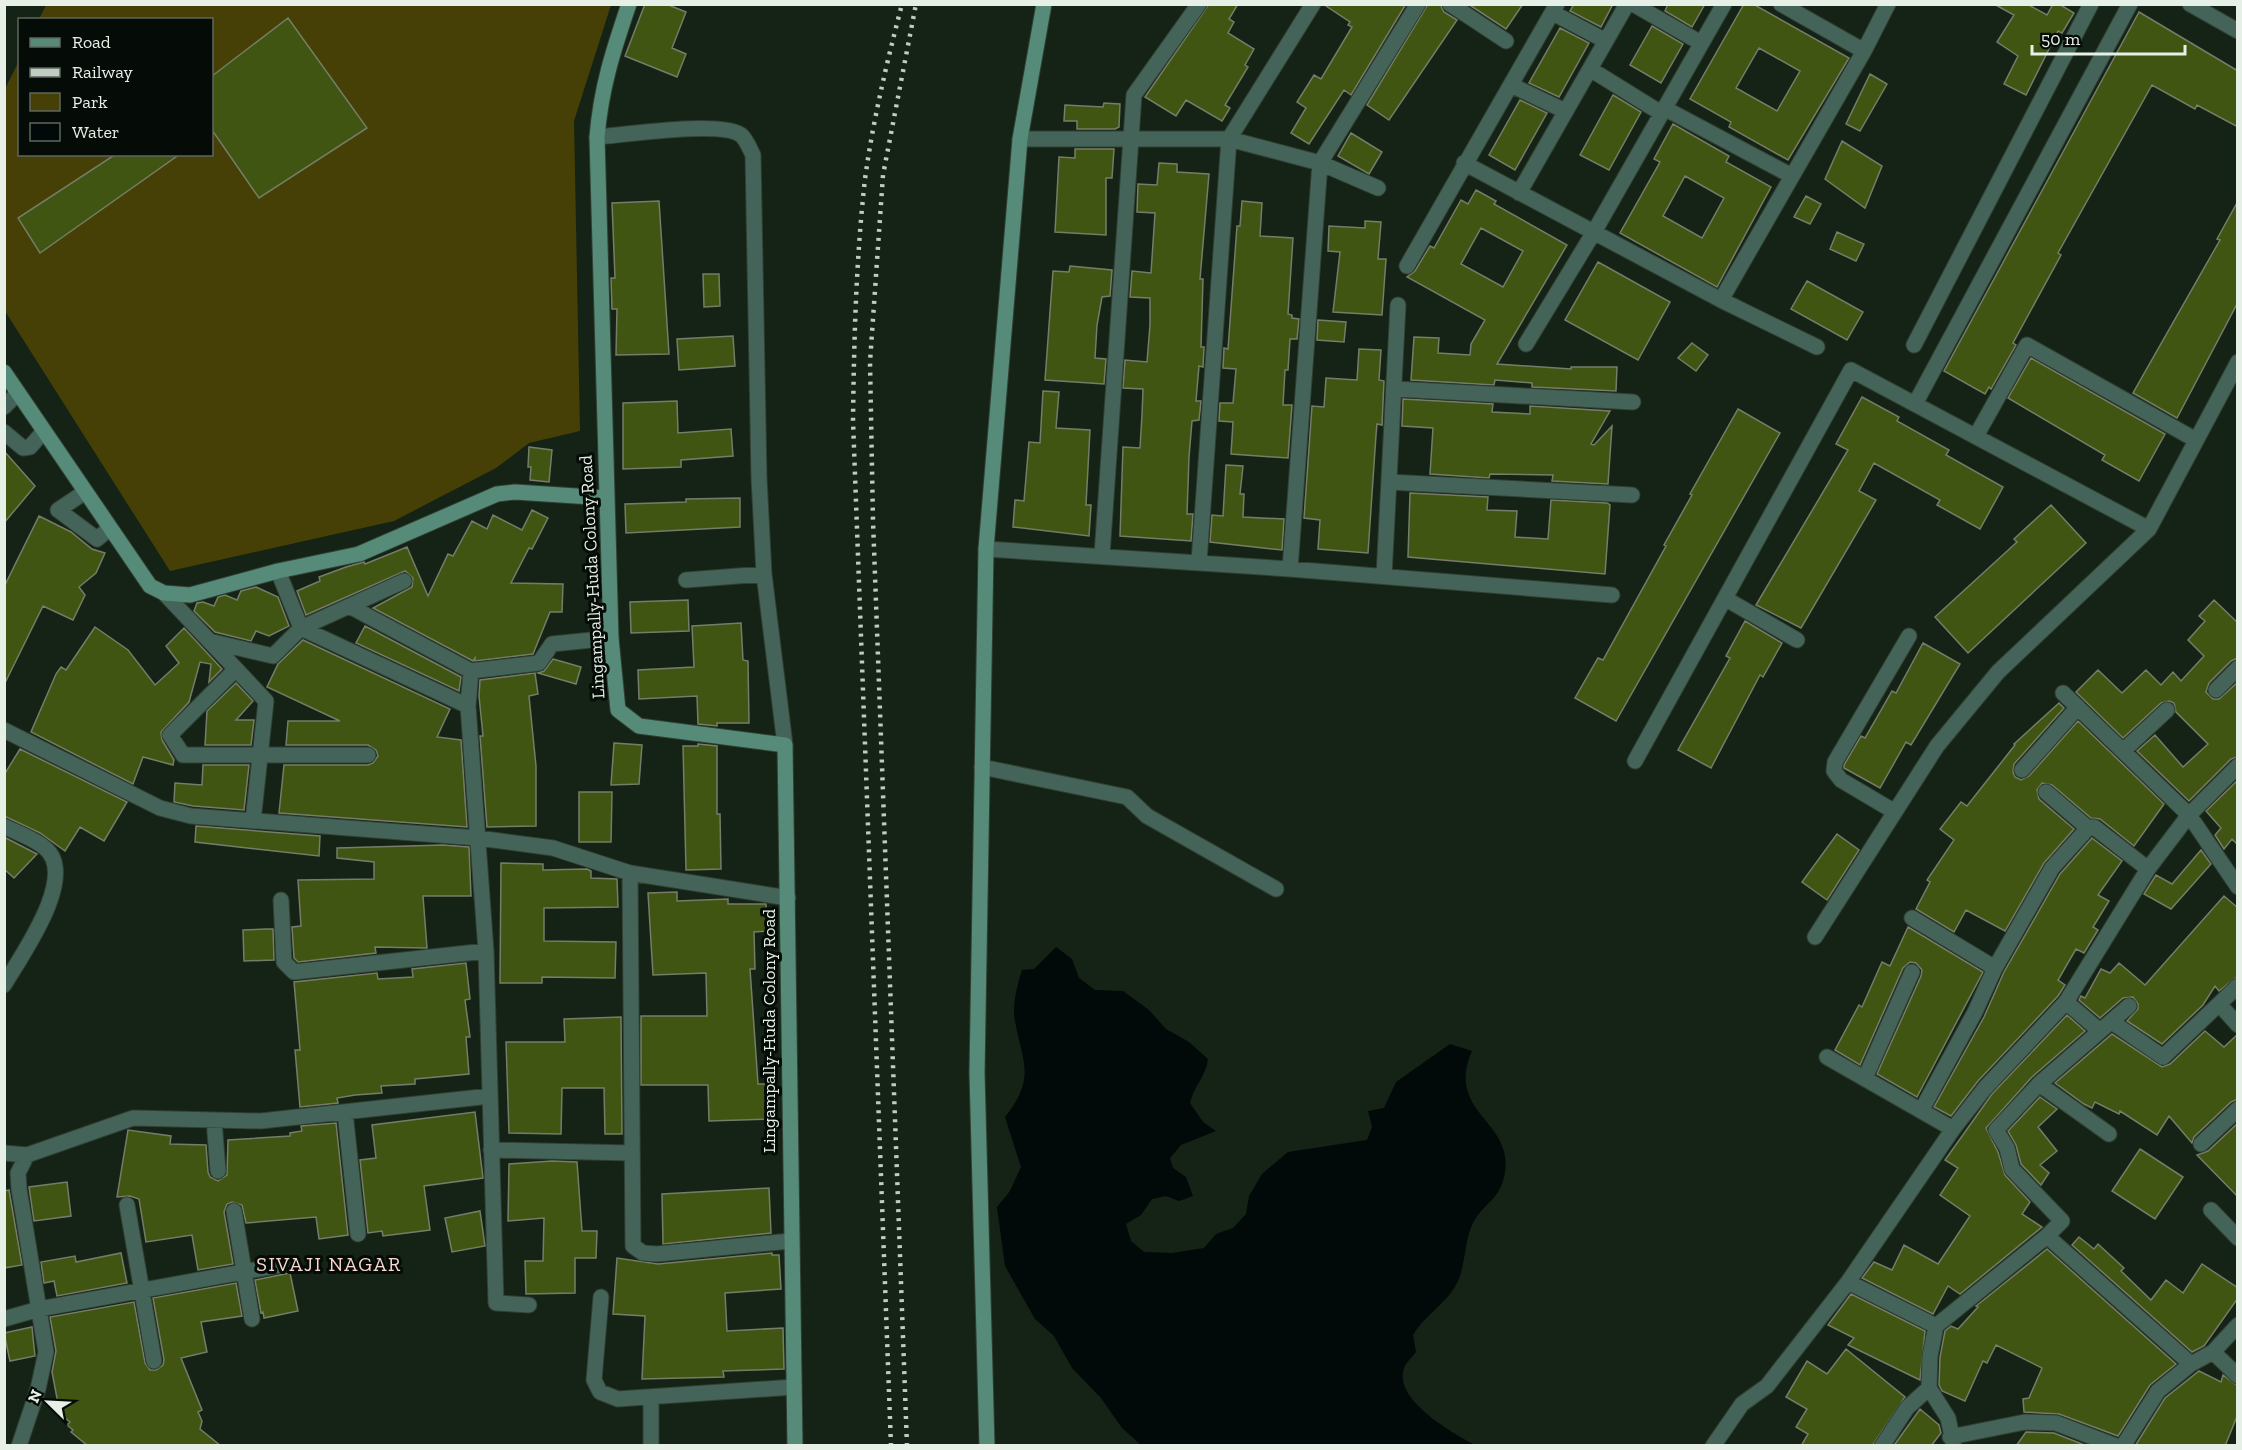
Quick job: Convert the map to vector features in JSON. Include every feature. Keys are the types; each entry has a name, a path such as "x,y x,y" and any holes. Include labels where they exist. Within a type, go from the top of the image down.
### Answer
{"street":[{"name":"Lingampally-Huda Colony Road","path":"629,4 606,69 600,98 597,137 611,638 618,710 625,718 639,726 784,745 795,1446"},
{"path":"987,1446 977,1073 986,549 1020,139 1044,4"},
{"path":"1102,555 1134,94 1199,4"},
{"path":"1199,562 1229,139 1313,4"},
{"path":"1290,569 1320,163 1418,4"},
{"path":"1450,4 1506,41"},
{"path":"1519,193 1627,4"},
{"path":"1633,4 1701,43"},
{"path":"1526,344 1594,232 1724,4"},
{"path":"1781,4 1864,51"},
{"path":"1721,300 1864,51 1888,4"},
{"path":"1914,345 2091,4"},
{"path":"1915,404 2130,4"},
{"path":"2190,4 2238,31"},
{"path":"1407,266 1464,163 1555,9 1606,41"},
{"path":"1590,69 1662,111 1792,176"},
{"path":"1511,85 1565,111"},
{"path":"597,137 706,128 729,130 742,135 753,155 759,478 764,574 784,745"},
{"path":"1020,139 1229,139 1320,163 1378,188"},
{"path":"1464,163 1721,300 1817,347"},
{"path":"1384,576 1396,389 1398,304"},
{"path":"1976,436 2027,345 2196,440"},
{"path":"1815,936 1937,746 1998,672 2149,529 2238,362"},
{"path":"1635,761 1851,370 2149,529"},
{"path":"4,372 150,586 164,593 266,700 253,821"},
{"path":"1396,389 1633,402"},
{"path":"4,407 18,393"},
{"path":"4,432 23,448 30,447 44,431"},
{"path":"1389,482 1632,495"},
{"path":"85,492 57,510 97,539 109,529"},
{"path":"164,593 190,595 278,571 359,554 497,494 515,492 607,498"},
{"path":"986,549 1199,562 1612,595"},
{"path":"278,571 302,628 468,706"},
{"path":"687,580 764,574"},
{"path":"213,642 273,656 302,628 404,581"},
{"path":"1726,599 1797,640"},
{"path":"351,607 471,671 539,663 552,644 611,638"},
{"path":"1895,812 1841,780 1834,771 1835,762 1909,636"},
{"path":"2216,690 2238,668"},
{"path":"236,669 170,735 183,755 368,755"},
{"path":"471,671 468,706 486,951 496,1304 529,1305"},
{"path":"2063,693 2189,815 2238,886"},
{"path":"2022,770 2078,707"},
{"path":"2123,751 2167,710"},
{"path":"4,730 160,808 191,816 478,838 553,848 630,873 788,898"},
{"path":"1713,1446 1742,1404 1767,1386 1848,1282 1953,1129 1986,1088 2066,1002 2148,869 2189,815 2238,766"},
{"path":"982,767 1127,797 1147,816 1276,889"},
{"path":"2046,792 2088,828"},
{"path":"4,826 47,848 58,869 55,888 41,920 4,985"},
{"path":"1921,1111 1975,1012 1995,968 2052,868 2088,828 2094,827 2148,869"},
{"path":"630,873 633,1246 643,1253 790,1241"},
{"path":"280,900 284,962 294,972 486,951"},
{"path":"1912,918 1995,968"},
{"path":"1865,1078 1912,972"},
{"path":"2066,1002 2163,1057 2238,986"},
{"path":"2219,1004 2238,1025"},
{"path":"2116,1446 2056,1423 2025,1422 1952,1442 1948,1418 1929,1388 1930,1356 1936,1326 2047,1236 2062,1221 2012,1169 2007,1148 1996,1130 2038,1084 2129,1006"},
{"path":"1827,1056 1953,1129"},
{"path":"2038,1084 2109,1134"},
{"path":"4,1153 27,1155 133,1118 261,1121 490,1096"},
{"path":"2201,1144 2238,1109"},
{"path":"345,1112 358,1234"},
{"path":"214,1120 218,1171"},
{"path":"491,1150 632,1153"},
{"path":"19,1446 44,1366 46,1352 18,1173 27,1155"},
{"path":"127,1205 144,1291 154,1360"},
{"path":"2211,1210 2238,1238"},
{"path":"234,1211 252,1319"},
{"path":"2047,1236 2191,1364"},
{"path":"4,1319 39,1309 286,1264"},
{"path":"1848,1282 1936,1326"},
{"path":"600,1298 596,1387 607,1396 618,1399 651,1398 794,1387"},
{"path":"2123,1446 2158,1391 2191,1364 2213,1352 2238,1325"},
{"path":"2213,1352 2238,1376"},
{"path":"1882,1446 1907,1408 1929,1388"},
{"path":"651,1398 651,1446"}],"green space":[{"path":"46,5 611,5 574,121 580,431 529,443 496,468 394,521 170,571 5,311 4,91 18,63 18,156 213,156 213,18 40,18"}],"water":[{"path":"1056,947 1072,959 1079,978 1095,990 1123,991 1149,1010 1166,1029 1189,1042 1208,1059 1190,1103 1203,1122 1216,1131 1181,1145 1170,1158 1173,1168 1186,1177 1193,1196 1179,1201 1166,1196 1152,1199 1141,1215 1126,1224 1131,1241 1144,1252 1172,1253 1204,1248 1216,1234 1233,1228 1246,1214 1249,1196 1262,1174 1288,1152 1367,1140 1372,1127 1368,1111 1384,1108 1396,1082 1450,1044 1472,1051 1466,1072 1467,1089 1473,1103 1499,1140 1505,1154 1505,1172 1497,1194 1474,1221 1455,1287 1413,1335 1416,1352 1404,1368 1403,1380 1407,1392 1427,1414 1475,1445 1141,1445 1122,1428 1101,1398 1072,1368 1054,1336 1035,1319 1005,1266 997,1207 1010,1191 1021,1167 1005,1117 1021,1092 1025,1070 1014,1014 1015,995 1022,970 1034,969"}],"building":[{"path":"645,4 666,4 686,12 672,48 686,54 677,77 625,56"},
{"path":"1209,4 1238,4 1229,19 1234,22 1228,33 1254,49 1245,65 1248,67 1225,105 1230,108 1222,121 1186,100 1176,116 1145,97"},
{"path":"1323,4 1406,4 1351,95 1344,90 1309,144 1291,133 1306,108 1297,102 1314,75 1321,79 1352,27 1348,25 1350,22"},
{"path":"1428,4 1440,4 1444,12 1457,20 1389,120 1367,105"},
{"path":"1468,4 1523,4 1506,29"},
{"path":"1574,4 1613,4 1601,27 1570,11"},
{"path":"1668,4 1705,4 1692,27 1665,11"},
{"path":"1744,4 1753,4 1849,58 1788,160 1729,127 1731,122 1690,99","holes":["1759,48 1800,71 1777,111 1736,88"]},
{"path":"1994,4 2027,4 2047,15 2053,4 2059,4 2074,13 2062,33 2058,31 2026,95 2004,84 2018,56 1997,42 2014,15"},
{"path":"2139,12 2238,71 2238,127 2197,105 2195,109 2152,85 2058,253 2061,255 2013,343 2016,345 1991,389 1989,387 1985,394 1944,371"},
{"path":"288,18 367,128 259,198 213,131 213,75"},
{"path":"1652,26 1683,44 1661,83 1630,65"},
{"path":"1560,28 1589,43 1559,97 1529,83"},
{"path":"1870,74 1887,84 1860,131 1846,124"},
{"path":"1613,95 1641,112 1609,170 1580,155"},
{"path":"1520,100 1547,113 1515,170 1489,155"},
{"path":"1104,103 1120,104 1119,127 1115,129 1077,129 1077,121 1064,121 1065,105 1103,107"},
{"path":"1673,124 1729,156 1726,162 1771,187 1717,287 1620,233 1660,162 1654,159","holes":["1685,176 1724,198 1702,238 1663,216"]},
{"path":"1351,133 1382,152 1369,174 1338,156"},
{"path":"1842,141 1882,166 1865,208 1825,179"},
{"path":"1075,149 1114,149 1112,178 1106,178 1106,235 1055,232 1059,157 1075,158"},
{"path":"113,156 177,156 40,253 18,218"},
{"path":"1159,163 1177,164 1177,172 1209,174 1200,279 1203,279 1201,347 1204,347 1203,367 1199,366 1196,401 1201,401 1199,420 1192,421 1189,457 1187,514 1193,514 1191,541 1120,536 1123,447 1140,448 1143,389 1123,388 1125,360 1147,362 1150,325 1150,298 1130,297 1132,271 1151,273 1155,213 1137,212 1138,184 1157,185"},
{"path":"1476,190 1496,201 1494,204 1567,245 1497,364 1571,369 1571,367 1617,367 1616,391 1532,387 1532,383 1495,380 1494,385 1411,380 1414,337 1439,338 1438,353 1470,355 1471,344 1485,320 1407,277 1415,271 1430,246 1434,248 1461,200 1468,204","holes":["1481,228 1523,251 1503,287 1461,264"]},
{"path":"1806,196 1821,204 1810,224 1794,217"},
{"path":"659,201 669,354 616,355 617,309 612,309 611,278 615,278 612,203"},
{"path":"1242,201 1262,203 1260,236 1293,238 1288,314 1292,315 1292,318 1299,319 1297,339 1290,339 1288,370 1285,370 1283,405 1292,405 1288,458 1231,454 1233,422 1219,421 1220,403 1233,403 1236,369 1223,368 1224,348 1228,349 1237,226 1240,226"},
{"path":"2238,201 2238,302 2177,418 2133,393 2220,240 2217,239"},
{"path":"1365,221 1381,222 1378,259 1386,259 1382,315 1333,312 1340,252 1328,251 1329,226 1365,228"},
{"path":"1837,232 1864,244 1856,261 1830,249"},
{"path":"1598,262 1670,302 1638,360 1565,320"},
{"path":"1070,266 1112,270 1110,296 1102,297 1097,325 1095,358 1106,359 1104,384 1045,380 1053,271 1069,272"},
{"path":"703,274 719,274 720,306 704,307"},
{"path":"1807,281 1863,312 1847,340 1791,309"},
{"path":"1318,320 1346,322 1344,342 1317,340"},
{"path":"733,336 735,366 679,370 677,339"},
{"path":"1692,343 1708,355 1696,371 1678,358"},
{"path":"1359,349 1381,350 1379,380 1384,381 1382,425 1377,424 1368,553 1318,549 1320,520 1304,518 1312,406 1324,407 1326,378 1357,380"},
{"path":"2031,358 2165,434 2139,481 2102,460 2105,455 2008,398"},
{"path":"1043,391 1059,392 1056,428 1090,430 1086,505 1091,505 1089,536 1013,527 1015,500 1024,501 1029,442 1040,443"},
{"path":"1862,397 1899,417 1897,421 1949,450 1946,455 2003,487 1980,529 1937,505 1940,500 1874,463 1859,491 1876,500 1801,628 1756,605 1848,450 1836,444"},
{"path":"1403,399 1493,404 1492,412 1530,414 1530,406 1610,411 1591,444 1594,445 1612,426 1608,484 1552,481 1553,475 1490,474 1489,478 1430,474 1433,428 1402,426"},
{"path":"677,401 678,433 731,429 733,456 681,460 681,467 623,469 623,403"},
{"path":"1738,409 1780,433 1616,721 1575,698 1598,658 1603,660 1666,546 1664,545 1692,495 1690,494"},
{"path":"529,447 552,450 549,482 530,480"},
{"path":"4,451 35,486 4,523"},
{"path":"1226,465 1243,466 1240,494 1244,494 1243,517 1284,519 1282,550 1210,542 1212,515 1223,516"},
{"path":"1410,493 1488,497 1487,510 1517,511 1515,537 1548,539 1551,500 1607,503 1610,505 1605,574 1408,557"},
{"path":"740,498 740,527 626,533 625,504 686,502 686,499"},
{"path":"2051,505 2086,543 1968,653 1935,617 2017,542 2014,539"},
{"path":"532,510 548,518 511,583 563,584 562,612 550,612 533,654 475,661 475,658 473,661 373,608 412,587 413,578 405,571 306,615 297,591 320,581 319,577 346,567 364,562 365,564 407,547 428,596 448,554 453,556 472,521 487,529 493,515 522,530"},
{"path":"39,516 71,532 92,549 105,553 96,573 79,587 85,595 73,620 43,606 4,685 4,587"},
{"path":"256,587 278,597 289,626 269,636 256,631 251,641 215,632 194,611 197,603 203,602 214,606 218,597 225,595 237,600 241,591"},
{"path":"688,600 689,631 631,633 630,602"},
{"path":"2214,600 2238,623 2238,658 2231,661 2209,683 2206,692 2213,699 2219,699 2238,682 2238,757 2231,759 2189,801 2137,751 2155,735 2183,767 2208,744 2176,712 2174,703 2169,701 2161,703 2123,738 2076,692 2098,670 2122,693 2146,670 2161,685 2173,672 2181,681 2204,656 2188,640 2205,621 2199,616"},
{"path":"1745,621 1782,643 1763,677 1760,675 1711,768 1678,750 1730,658 1726,656"},
{"path":"741,623 743,660 748,661 749,723 717,723 717,726 698,724 697,696 639,699 638,670 694,667 692,626"},
{"path":"365,626 461,677 459,691 356,643"},
{"path":"95,627 128,650 155,685 179,663 166,646 184,628 222,669 209,682 211,664 200,662 189,702 161,732 162,740 174,760 173,765 143,757 133,784 31,732 56,674 61,667 66,670"},
{"path":"303,640 450,709 437,737 461,740 467,827 279,813 284,765 368,765 373,763 378,756 376,750 368,745 286,745 288,721 340,721 267,687 278,664"},
{"path":"1923,643 1960,664 1911,745 1906,742 1880,788 1844,768 1844,765 1861,736 1865,738 1892,691 1896,693"},
{"path":"553,659 581,667 576,684 538,673 544,671"},
{"path":"535,673 538,694 529,696 536,766 536,826 487,827 480,736 483,736 479,696 480,680"},
{"path":"236,683 253,701 236,720 254,720 251,745 205,745 207,711"},
{"path":"2059,703 2064,708 2014,764 2015,777 2021,780 2029,776 2078,721 2164,804 2134,846 2100,819 2091,818 2052,785 2042,783 2037,790 2039,799 2074,829 2044,863 2005,931 1966,910 1954,932 1916,909 1930,882 1927,880 1954,840 1940,829 1961,802 1967,806 2014,744"},
{"path":"614,743 642,745 639,784 611,785"},
{"path":"698,744 717,746 717,814 720,814 721,869 686,870 683,746 698,746"},
{"path":"20,749 127,802 104,841 80,827 65,851 40,833 4,816 4,775"},
{"path":"203,765 249,765 244,810 193,806 174,802 175,783 202,785"},
{"path":"2238,780 2238,845 2232,839 2224,849 2215,835 2221,828 2206,811"},
{"path":"579,792 612,792 611,842 579,842"},
{"path":"196,826 320,836 319,856 195,842"},
{"path":"1837,834 1859,850 1827,900 1802,882"},
{"path":"4,837 37,854 14,878 4,869"},
{"path":"2092,838 2122,861 2098,895 2109,901 2093,927 2098,930 2084,953 2076,949 2058,980 2065,985 2058,996 1978,1081 1951,1116 1934,1107 1984,1017 2004,972 2060,874"},
{"path":"443,845 469,847 471,896 423,896 427,948 375,947 376,953 298,962 294,958 292,927 301,926 298,880 374,879 374,862 337,858 337,848"},
{"path":"2201,850 2211,864 2171,909 2144,894 2156,875 2172,884"},
{"path":"501,863 543,864 543,870 587,869 591,871 591,878 617,879 618,907 544,908 544,941 616,942 615,978 542,977 542,983 500,983"},
{"path":"677,892 677,901 728,899 728,904 766,904 767,931 754,932 755,969 750,969 758,1084 768,1084 769,1119 709,1121 708,1085 641,1085 641,1016 707,1016 706,973 653,975 648,893"},
{"path":"2224,896 2238,908 2238,976 2219,991 2215,986 2203,1005 2162,1044 2127,1021 2138,1009 2138,1004 2133,997 2123,998 2100,1018 2079,1000 2081,996 2085,998 2101,969 2110,973 2119,963 2145,985"},
{"path":"1908,927 1983,972 1917,1097 1877,1074 1921,976 1922,970 1916,963 1910,962 1903,968 1860,1065 1835,1050 1859,1005 1862,1007 1882,962 1890,966"},
{"path":"273,929 274,960 244,961 243,930"},
{"path":"466,963 470,999 465,1000 470,1037 466,1037 469,1074 415,1079 415,1084 381,1086 382,1093 337,1098 338,1103 300,1107 295,1050 300,1050 294,982 377,973 378,979 413,977 412,969"},
{"path":"2067,1015 2085,1031 2032,1077 1986,1128 1998,1152 2005,1175 2030,1202 2022,1214 2042,1227 1960,1294 1948,1286 1933,1314 1862,1278 1874,1262 1892,1270 1904,1245 1938,1264 1970,1216 1940,1195 1958,1168 1945,1160 1992,1094"},
{"path":"621,1017 622,1134 605,1134 604,1088 562,1088 561,1134 509,1133 506,1042 565,1042 564,1019"},
{"path":"2205,1031 2224,1047 2238,1034 2238,1099 2231,1102 2194,1137 2192,1143 2169,1116 2157,1135 2120,1111 2119,1114 2095,1102 2092,1108 2084,1104 2055,1083 2112,1034 2162,1067 2170,1064"},
{"path":"2040,1097 2057,1109 2038,1127 2057,1151 2040,1165 2049,1173 2041,1185 2021,1164 2016,1145 2008,1131"},
{"path":"475,1112 483,1178 424,1186 430,1230 383,1236 382,1231 368,1233 360,1160 376,1158 372,1125"},
{"path":"336,1123 348,1235 319,1239 316,1217 246,1223 242,1205 232,1202 227,1204 224,1212 233,1264 198,1270 192,1235 146,1242 139,1199 130,1196 117,1197 128,1130 171,1136 170,1144 206,1145 208,1172 210,1177 218,1181 227,1175 228,1140 290,1136 290,1133 302,1131 301,1126"},
{"path":"2238,1123 2238,1197 2197,1155 2208,1151"},
{"path":"2140,1149 2183,1177 2155,1219 2112,1191"},
{"path":"577,1162 582,1231 597,1231 596,1258 575,1258 575,1293 526,1294 525,1261 543,1261 544,1218 508,1221 509,1164"},
{"path":"67,1182 71,1216 34,1221 29,1187"},
{"path":"769,1188 771,1233 663,1244 662,1194"},
{"path":"9,1190 22,1265 4,1268 4,1191"},
{"path":"480,1211 485,1246 452,1252 445,1218"},
{"path":"2079,1237 2094,1249 2098,1244 2124,1268 2121,1271 2151,1300 2166,1280 2183,1293 2202,1264 2238,1288 2238,1298 2204,1346 2192,1352 2072,1245"},
{"path":"2047,1249 2176,1364 2150,1385 2118,1436 2059,1414 2024,1412 2023,1399 2029,1398 2042,1368 1996,1345 1987,1363 1983,1361 1965,1401 1942,1391 1939,1385 1940,1357 1945,1331 1951,1326 1958,1329 1978,1307 1976,1306"},
{"path":"121,1253 127,1283 57,1296 54,1281 44,1283 41,1262 75,1256 76,1262"},
{"path":"772,1253 772,1255 779,1255 781,1289 725,1293 727,1331 783,1328 784,1369 723,1371 724,1377 642,1379 645,1316 613,1314 617,1258 658,1264"},
{"path":"290,1273 298,1311 264,1318 255,1280"},
{"path":"236,1283 242,1316 201,1322 207,1352 181,1358 202,1410 198,1412 202,1421 200,1429 221,1446 88,1446 71,1432 73,1430 67,1425 70,1422 60,1414 52,1372 56,1351 50,1317 134,1302 145,1363 150,1370 156,1370 163,1365 164,1360 153,1298"},
{"path":"1851,1294 1925,1331 1920,1380 1848,1345 1854,1338 1828,1325"},
{"path":"32,1327 35,1356 10,1361 4,1333"},
{"path":"1846,1349 1905,1397 1872,1446 1801,1446 1808,1434 1796,1427 1807,1409 1786,1397 1807,1361 1827,1374"},
{"path":"2199,1371 2221,1382 2223,1375 2238,1386 2238,1414 2225,1446 2135,1446 2165,1398"},
{"path":"1920,1409 1939,1425 1941,1433 1931,1446 1897,1446 1895,1444"},
{"path":"2026,1432 2054,1433 2087,1446 2016,1446"}],"railway":[{"path":"891,1446 853,421 859,239 865,179 881,91 902,4"},
{"path":"907,1446 873,521 870,362 883,175 916,4"}],"district":[{"name":"SIVAJI NAGAR","path":"329,1264"}]}
